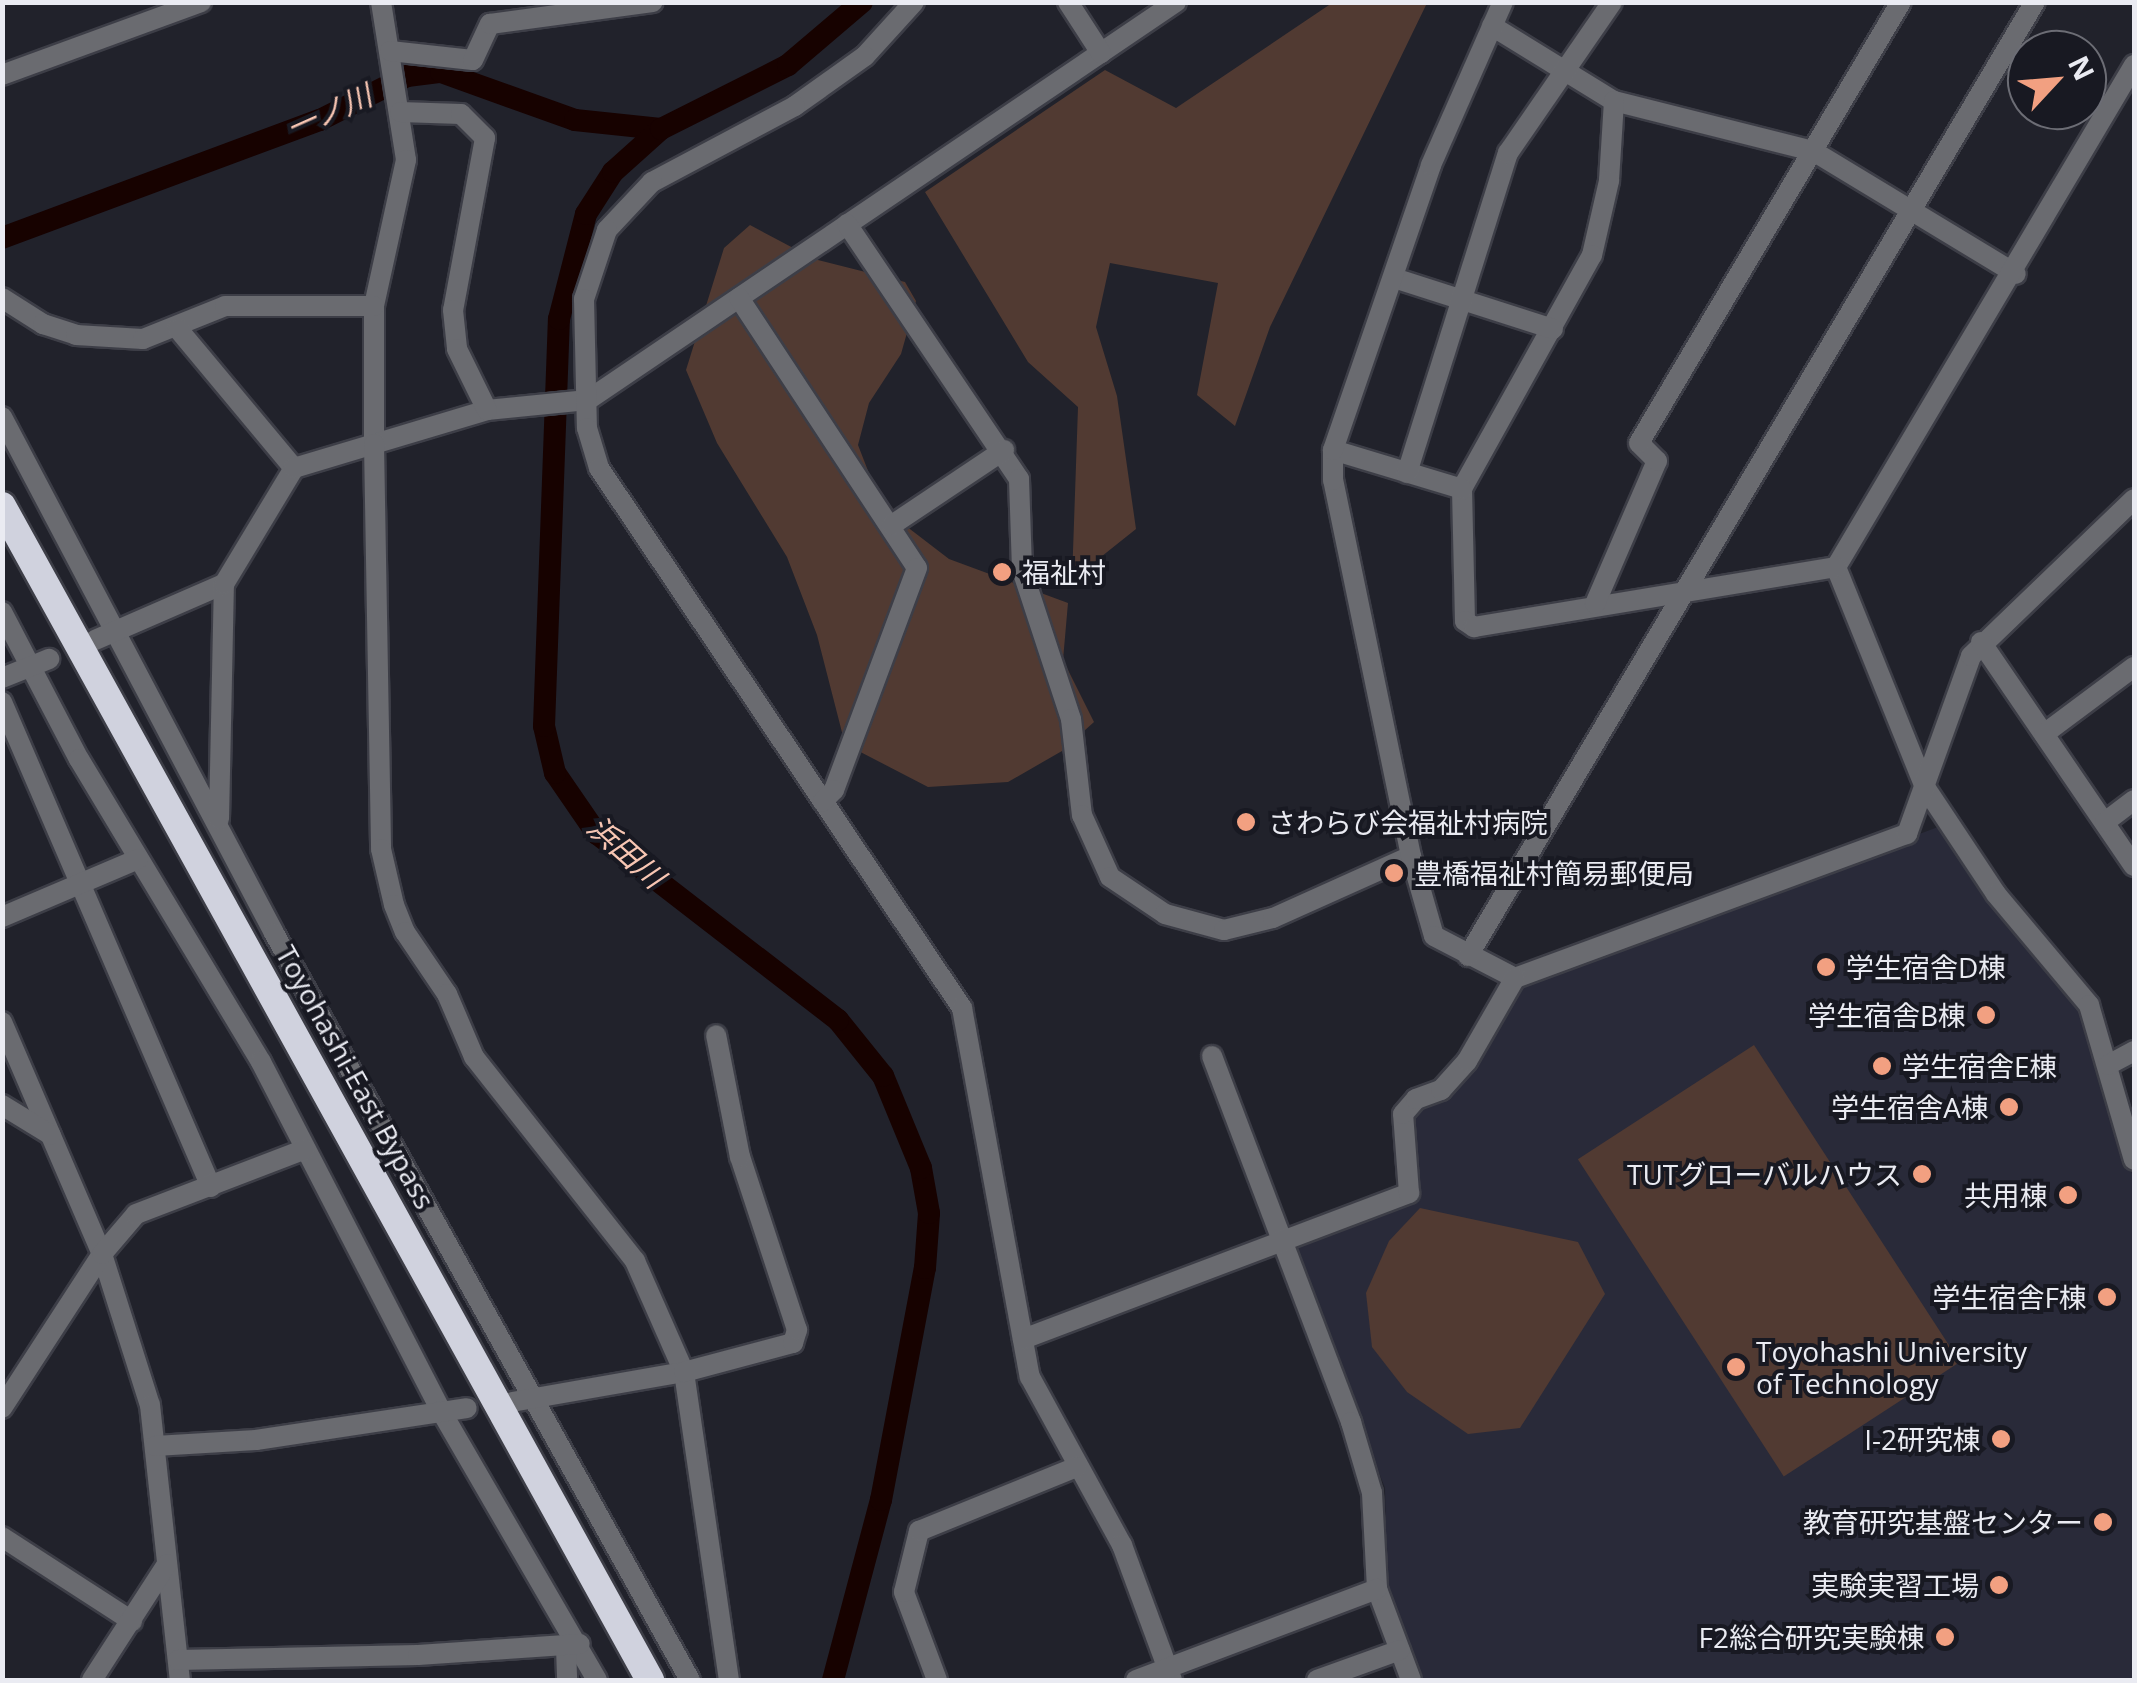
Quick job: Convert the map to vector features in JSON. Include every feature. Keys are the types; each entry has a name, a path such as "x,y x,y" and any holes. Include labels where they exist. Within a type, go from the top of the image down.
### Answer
{"highway":[{"name":"Toyohashi-East Bypass","path":"2,506 98,641 650,1680"},
{"path":"2,528 98,641"}],"street":[{"path":"2,75 201,2"},
{"path":"381,2 406,160 374,306 381,849 394,905 405,932 447,994 474,1057 635,1261 684,1372 729,1680"},
{"path":"391,53 474,60 490,24 653,2"},
{"path":"914,2 864,56 795,106 634,196 607,230 588,274 581,376 586,428 600,468 962,1008 1030,1377 1122,1545 1170,1675"},
{"path":"1068,2 1101,52"},
{"path":"219,820 224,584 294,468 487,410 524,403 584,402 1176,2"},
{"path":"1503,2 1431,165 1334,450 1333,480 1411,856 1434,936 1515,978"},
{"path":"1407,473 1508,153 1612,2"},
{"path":"1595,604 1658,461 1639,443 1901,2"},
{"path":"1468,956 2035,2"},
{"path":"1492,26 1614,101 1813,151 2016,274"},
{"path":"1836,567 1937,389 2016,274 2134,66"},
{"path":"1614,101 1609,180 1592,255 1462,488 1465,621 1474,627 1836,567"},
{"path":"399,107 461,114 485,138 453,310 457,349 487,410"},
{"path":"847,224 1004,450 1025,505 1022,570 1072,720 1082,815 1110,877 1165,914 1224,930 1273,918 1411,856"},
{"path":"1394,278 1552,329"},
{"path":"2,298 43,324 76,335 143,339 178,330 225,306 374,306"},
{"path":"740,298 918,568 834,790 824,801"},
{"path":"178,330 294,468"},
{"path":"2,417 98,641 219,820 308,998 690,1680"},
{"path":"892,525 1004,450"},
{"path":"1334,450 1462,488"},
{"path":"1023,1338 1409,1193 1403,1114 1416,1099 1440,1090 1467,1061 1515,978 1907,834 1981,642 2134,498"},
{"path":"1836,567 1924,787 1996,894 2081,993 2108,1065 2134,1160"},
{"path":"98,641 224,584"},
{"path":"2,612 40,664 138,859 261,1062 441,1411 573,1645 598,1680"},
{"path":"1981,642 2134,866"},
{"path":"2,678 40,664"},
{"path":"2044,734 2134,667"},
{"path":"2,702 78,886 211,1187"},
{"path":"2105,822 2134,800"},
{"path":"2,918 138,859"},
{"path":"2,1022 102,1254 141,1372 154,1446 179,1670 573,1645"},
{"path":"512,1402 684,1372 782,1349 797,1330 740,1157 716,1035"},
{"path":"2108,1065 2134,1051"},
{"path":"1212,1056 1372,1493 1377,1589 1411,1680"},
{"path":"2,1105 50,1136"},
{"path":"2,1408 102,1254 136,1214 305,1149"},
{"path":"154,1446 256,1440 467,1408"},
{"path":"937,1680 904,1592 919,1531 1077,1467"},
{"path":"2,1537 132,1620"},
{"path":"92,1680 167,1564"},
{"path":"1136,1680 1170,1675 1377,1589"},
{"path":"567,1680 573,1645"},
{"path":"1317,1680 1400,1650"}],"shaded area":[{"path":"1332,3 1427,3 1270,327 1235,426 1197,395 1218,283 1110,263 1096,327 1117,396 1136,529 1072,580 1078,407 1028,362 925,192 1105,70 1176,108"},
{"path":"750,225 814,259 905,282 916,301 901,354 869,403 858,445 872,481 906,526 949,559 1068,603 1063,660 1094,722 1062,751 1008,782 928,787 845,744 817,635 787,557 717,443 686,370 724,248"},
{"name":"Toyohashi University of Technology","path":"1938,827 2078,1008 2134,1180 2134,1680 1423,1680 1387,1589 1385,1488 1290,1247 1418,1198 1412,1118 1517,985"},
{"path":"1754,1045 1960,1362 1784,1476 1578,1159"},
{"path":"1420,1208 1578,1242 1605,1294 1520,1428 1468,1434 1407,1392 1372,1347 1366,1293 1389,1241"}],"waterway":[{"name":"浜田川","path":"833,1680 881,1500 925,1268 929,1213 921,1168 883,1076 838,1020 597,834 555,773 544,726 559,319 586,214 613,172 661,129 788,65 862,2"},
{"name":"一ノ川","path":"2,238 320,120 407,76 441,72 575,120 661,129"}],"place":[{"name":"福祉村","path":"1002,572"},
{"name":"さわらび会福祉村病院","path":"1246,822"},
{"name":"豊橋福祉村簡易郵便局","path":"1394,873"},
{"name":"学生宿舎D棟","path":"1826,967"},
{"name":"学生宿舎B棟","path":"1986,1015"},
{"name":"学生宿舎E棟","path":"1882,1066"},
{"name":"学生宿舎A棟","path":"2009,1107"},
{"name":"TUTグローバルハウス","path":"1922,1174"},
{"name":"共用棟","path":"2068,1195"},
{"name":"学生宿舎F棟","path":"2107,1297"},
{"name":"Toyohashi University of Technology","path":"1736,1367"},
{"name":"I-2研究棟","path":"2001,1439"},
{"name":"教育研究基盤センター","path":"2103,1522"},
{"name":"実験実習工場","path":"1999,1585"},
{"name":"F2総合研究実験棟","path":"1945,1637"}]}
